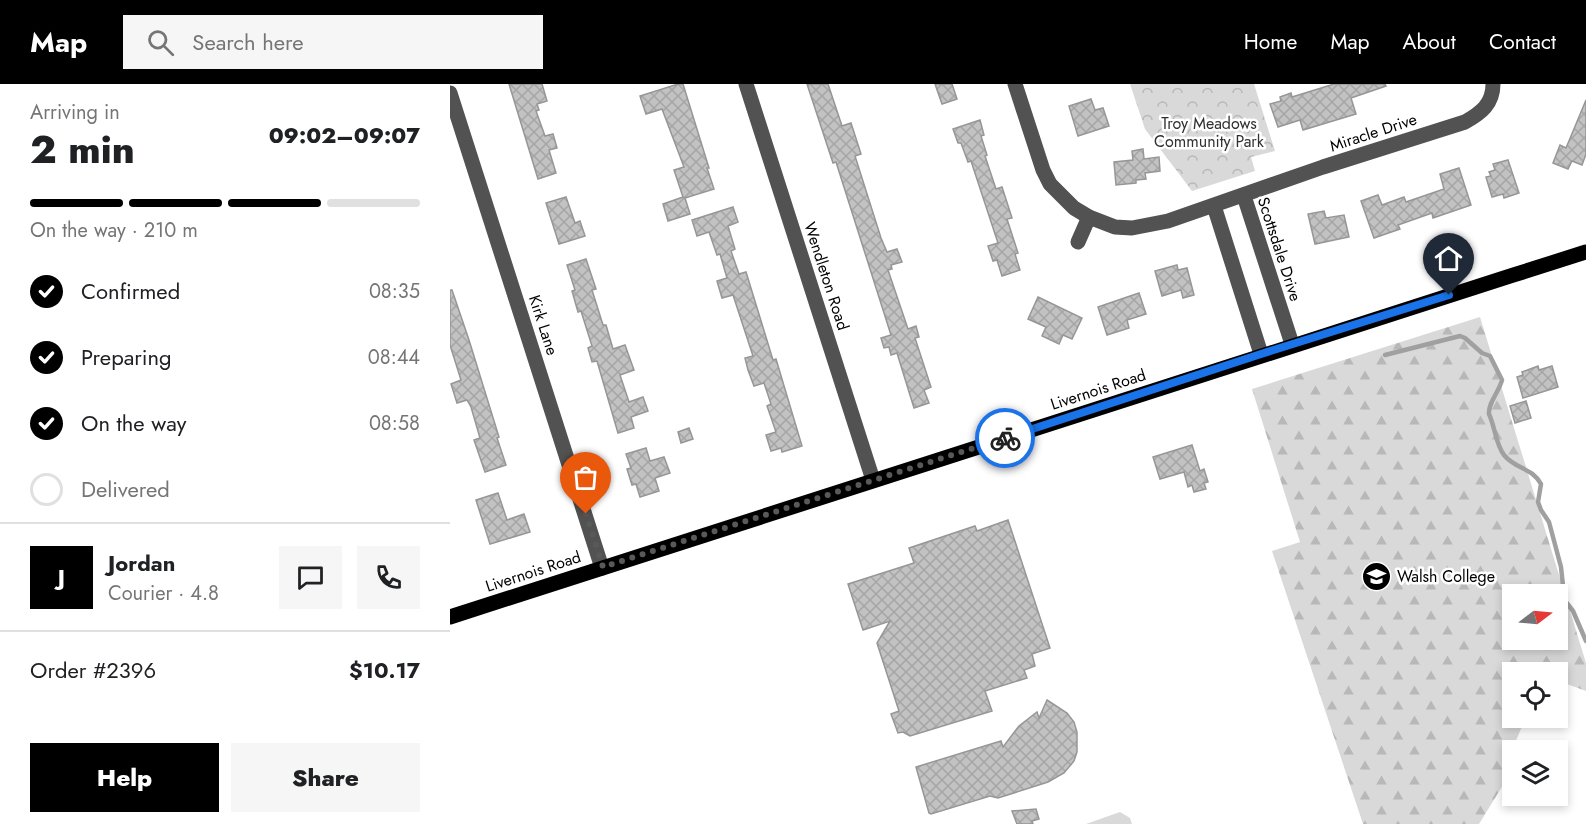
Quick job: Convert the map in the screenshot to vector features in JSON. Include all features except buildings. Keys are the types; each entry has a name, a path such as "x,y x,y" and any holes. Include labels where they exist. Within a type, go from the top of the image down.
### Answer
{"main road":[{"name":"Livernois Road","path":"450,617 1292,344 1586,252"}],"street":[{"name":"Wendleton Road","path":"746,84 873,480"},
{"name":"Scottsdale Drive","path":"1015,84 1043,170 1050,184 1074,208 1089,217 1115,227 1132,228 1151,225 1244,196 1292,344"},
{"name":"Miracle Drive","path":"1244,196 1323,167 1465,122 1485,108 1490,101 1493,84"},
{"name":"Kirk Lane","path":"450,93 603,567"},
{"path":"1214,206 1261,354"},
{"path":"1078,242 1089,217"}],"green space":[{"name":"Troy Meadows Community Park","path":"1130,84 1254,84 1275,151 1251,157 1255,171 1192,191 1145,129"},
{"path":"1480,317 1562,584 1502,584 1502,650 1568,650 1568,604 1586,663 1586,691 1568,684 1568,662 1502,662 1502,728 1521,728 1516,740 1502,740 1502,787 1479,824 1363,824 1272,551 1300,542 1252,389"},
{"path":"1120,812 1130,818 1132,824 1086,824"}],"waterway":[{"path":"1385,355 1460,336 1482,353 1490,356 1502,380 1489,410 1497,441 1508,460 1533,475 1541,484 1538,502 1549,522 1561,567 1566,602 1573,611 1586,641"}],"way so far":[{"path":"586,514 603,567 1005,438"}],"place":[{"name":"Walsh College","path":"1376,576"}],"route":[{"path":"1005,438 1449,295"}]}
